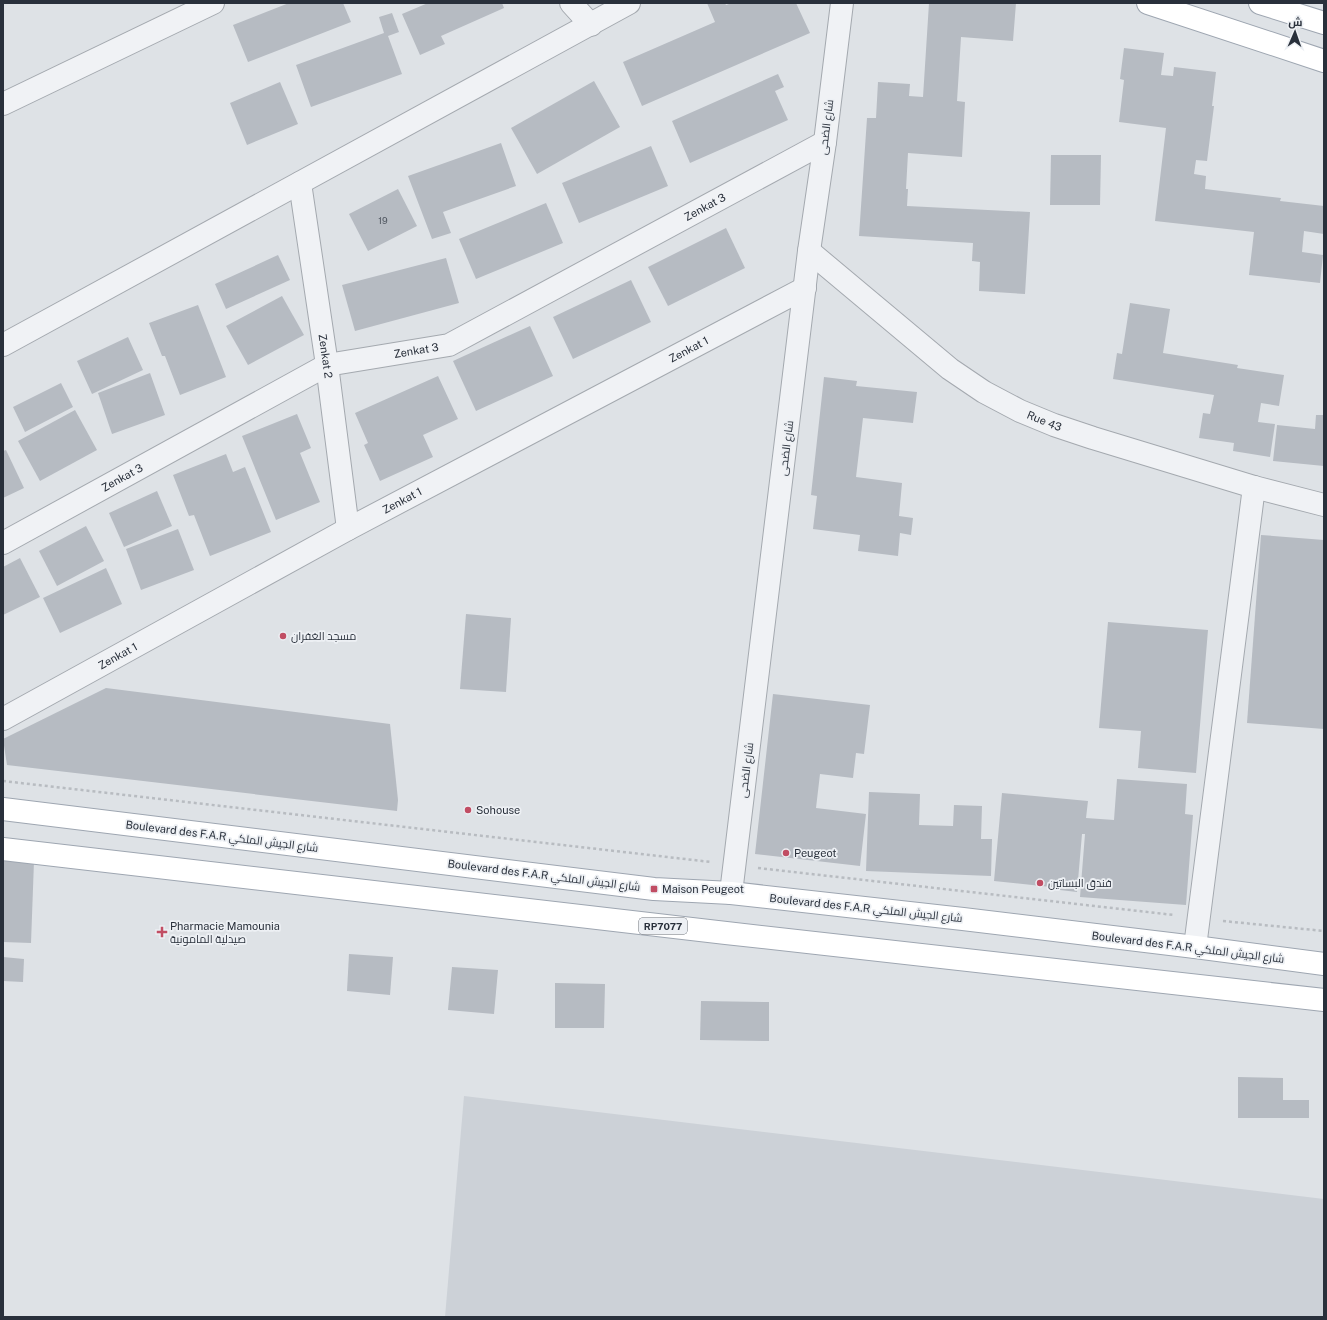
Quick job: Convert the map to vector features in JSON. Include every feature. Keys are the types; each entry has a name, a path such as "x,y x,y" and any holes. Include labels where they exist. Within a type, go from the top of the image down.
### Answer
{"main road":[{"path":"1148,3 1324,61"},
{"path":"1260,3 1324,23"},
{"name":"Boulevard des F.A.R شارع الجيش الملكي","path":"3,809 654,889 731,893 1195,947 1324,964"},
{"name":"RP7077","path":"3,849 726,933 1324,1000"}],"street":[{"path":"3,104 213,3"},
{"path":"572,3 590,25"},
{"path":"3,345 629,3"},
{"name":"شارع الضحى","path":"731,893 809,251 825,142 842,3"},
{"name":"Zenkat 3","path":"3,543 327,365 449,345 825,142"},
{"name":"Zenkat 2","path":"300,183 327,365 348,529"},
{"name":"Rue 43","path":"809,251 950,369 984,392 1020,411 1054,425 1093,438 1254,487 1324,505"},
{"name":"Zenkat 1","path":"3,719 348,529 805,288"},
{"path":"1195,947 1254,487"}],"path":[{"path":"3,781 1198,918 1324,931"}],"shaded area":[{"path":"464,1096 1324,1199 1324,1317 445,1317"}],"building":[{"path":"289,3 343,3 351,22 248,62 233,25"},
{"path":"428,3 502,3 504,8 441,36 445,44 420,55 402,14"},
{"path":"707,3 725,3 726,5 732,3 796,3 810,33 642,106 623,62 715,22"},
{"path":"929,3 1016,3 1013,41 961,37 957,101 965,102 962,157 908,153 906,189 908,189 907,206 1030,212 1025,294 979,291 980,262 972,261 973,243 859,236 867,118 876,118 878,82 910,84 909,96 923,97"},
{"path":"392,13 399,32 388,36 402,74 311,107 296,65 384,33 379,17"},
{"path":"1124,48 1164,53 1161,75 1173,76 1174,67 1216,72 1212,106 1214,106 1207,161 1196,160 1194,174 1206,176 1205,189 1281,198 1280,201 1324,206 1324,234 1304,231 1302,252 1323,255 1320,283 1249,275 1254,232 1155,221 1166,128 1119,122 1124,80 1120,79"},
{"path":"778,74 784,87 775,91 788,120 690,163 672,121"},
{"path":"594,81 620,127 537,174 511,128"},
{"path":"280,82 298,124 247,145 230,103"},
{"path":"501,143 516,186 443,212 451,233 432,239 408,176"},
{"path":"651,146 668,186 579,223 562,183"},
{"path":"1051,155 1101,155 1100,205 1050,205"},
{"path":"398,189 417,226 368,251 349,214"},
{"path":"546,203 563,243 476,279 459,239"},
{"path":"726,228 745,268 668,306 648,267"},
{"path":"278,255 290,280 226,309 215,284"},
{"path":"446,258 459,303 355,331 342,285"},
{"path":"631,280 651,322 573,359 553,317"},
{"path":"282,296 304,335 248,365 226,326"},
{"path":"1130,303 1170,309 1163,353 1238,365 1237,368 1284,375 1279,406 1261,403 1258,422 1275,424 1270,457 1233,451 1234,443 1199,438 1203,413 1210,414 1214,395 1113,379 1117,353 1122,354"},
{"path":"198,305 226,377 180,395 165,356 162,356 149,323"},
{"path":"530,326 553,376 476,411 453,361"},
{"path":"128,337 143,370 92,394 77,361"},
{"path":"150,373 165,415 112,434 98,393"},
{"path":"438,376 458,419 423,435 433,457 380,481 364,445 368,443 355,413"},
{"path":"824,377 857,381 856,386 917,392 913,423 863,418 856,477 902,483 899,516 913,518 911,535 900,533 898,556 858,551 860,535 813,529 817,496 811,495"},
{"path":"61,383 73,407 25,432 13,407"},
{"path":"75,410 97,450 40,481 18,441"},
{"path":"297,414 311,448 300,453 320,502 276,520 242,436"},
{"path":"1316,415 1324,415 1324,466 1273,461 1277,425 1315,429"},
{"path":"6,450 24,488 3,498 3,451"},
{"path":"226,454 233,472 245,467 271,532 210,556 194,515 189,516 173,475"},
{"path":"157,491 172,526 124,547 109,513"},
{"path":"86,526 104,561 57,586 39,551"},
{"path":"178,529 194,570 141,590 126,549"},
{"path":"1261,535 1324,540 1324,729 1247,723"},
{"path":"20,558 40,597 3,615 3,567"},
{"path":"106,568 122,604 60,633 43,598"},
{"path":"466,614 511,618 506,692 460,689"},
{"path":"1108,622 1208,630 1196,773 1138,768 1141,731 1099,728"},
{"path":"106,688 390,724 398,800 397,811 7,765 3,739"},
{"path":"773,694 870,705 864,754 856,753 853,778 820,774 816,808 866,814 860,866 755,854"},
{"path":"1117,779 1187,784 1185,814 1193,815 1186,905 1080,897 1085,834 1082,834 1077,892 1060,890 1060,888 994,881 1002,793 1088,801 1086,818 1114,820"},
{"path":"869,792 920,794 919,825 953,826 954,805 982,806 981,839 992,839 991,876 866,871"},
{"path":"3,860 34,861 31,943 3,942"},
{"path":"349,954 393,957 390,995 347,991"},
{"path":"3,957 24,959 23,982 3,981"},
{"path":"452,967 498,970 494,1014 448,1010"},
{"path":"555,983 605,984 604,1028 555,1028"},
{"path":"701,1001 769,1002 769,1041 700,1040"},
{"path":"1238,1077 1283,1078 1283,1100 1309,1100 1309,1118 1238,1118"}],"place":[{"name":"مسجد الغفران","path":"283,636"},
{"name":"Sohouse","path":"468,810"},
{"name":"Peugeot","path":"786,853"},
{"name":"فندق البساتين","path":"1040,883"},
{"name":"Maison Peugeot","path":"654,889"},
{"name":"Pharmacie Mamounia صيدلية المامونية","path":"162,932"}]}
